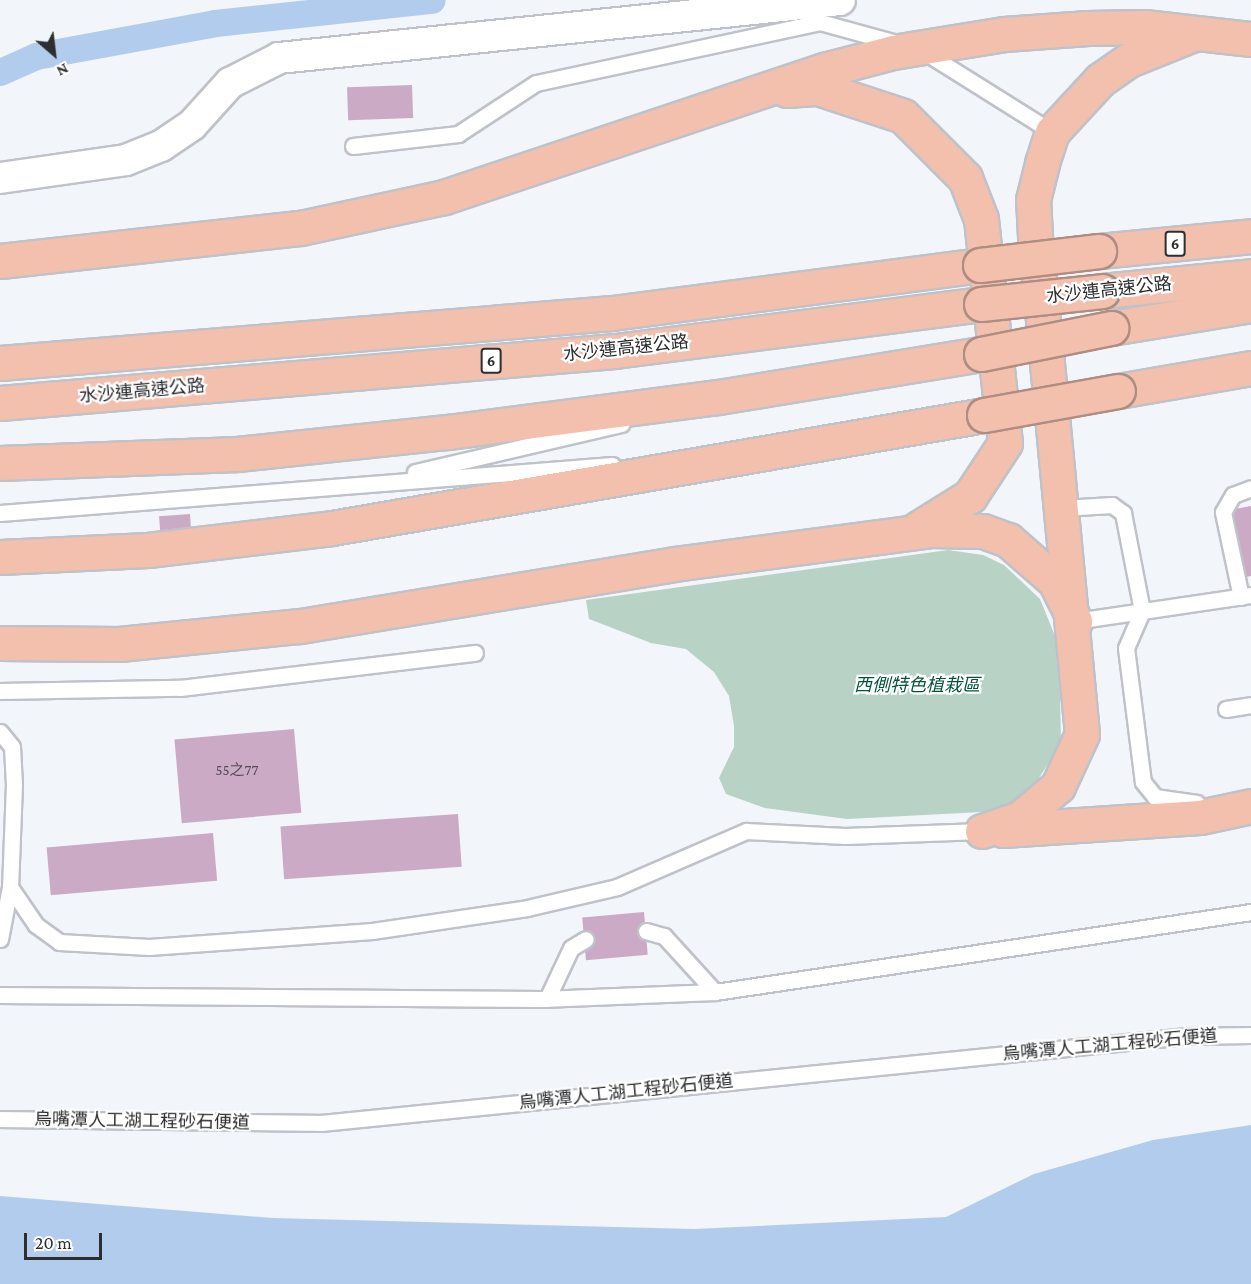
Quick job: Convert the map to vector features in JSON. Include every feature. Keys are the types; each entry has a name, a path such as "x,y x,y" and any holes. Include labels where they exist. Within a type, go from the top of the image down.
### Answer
{"highway":[{"path":"0,261 301,228 444,197 824,70 1004,33 1144,27 1251,39"},
{"path":"982,831 1038,805 1073,763 1082,714 1075,621 1033,200 1052,132 1109,74 1192,34"},
{"path":"741,98 818,88 873,104 924,131 972,194 987,245 1005,443 970,496 908,533"},
{"name":"水沙連高速公路","path":"0,363 612,313 980,265 1251,236"},
{"name":"水沙連高速公路","path":"0,403 615,351 981,304 1251,276"},
{"path":"0,463 237,454 718,397 981,354 1111,328 1251,305"},
{"path":"0,557 234,542 1251,368"},
{"path":"0,643 119,644 300,626 674,564 908,533 983,531 1008,540 1055,580 1075,621"},
{"path":"982,831 1200,818 1242,807"}],"street":[{"path":"0,178 126,160 161,146 192,125 230,83 279,58 840,0"}],"lane":[{"path":"353,146 458,134 536,83 820,22 918,49 1052,132"},
{"path":"386,480 718,397"},
{"path":"0,513 386,480 732,457"},
{"path":"1075,621 1246,596 1223,512 1233,495 1251,488"},
{"path":"1062,508 1112,505 1123,513 1142,611 1126,648 1143,782 1165,802 1242,807"},
{"path":"0,691 180,688 475,653"},
{"path":"1226,709 1251,705"},
{"path":"0,732 13,759 10,887 0,939"},
{"path":"10,887 36,926 59,942 149,947 324,936 527,908 617,887 746,831 845,836 982,831"},
{"path":"0,995 546,999 715,992 1251,912"},
{"path":"646,931 664,936 715,992"},
{"path":"546,999 572,948 586,939"},
{"name":"烏嘴潭人工湖工程砂石便道","path":"0,1119 321,1123 1187,1036 1251,1035"}],"green space":[{"name":"西側特色植栽區","path":"948,550 983,555 1004,565 1040,599 1059,646 1061,744 1029,793 1001,811 847,819 765,808 726,794 719,778 734,747 734,726 729,696 714,672 686,649 651,643 589,619 586,600"}],"water":[{"path":"1251,1125 1251,1284 0,1284 0,1196 273,1218 694,1229 946,1217 1034,1174 1153,1140"}],"building":[{"path":"412,85 413,118 348,120 347,87"},
{"path":"1251,506 1251,576 1241,578 1229,510"},
{"path":"190,514 191,530 160,532 159,516"},
{"path":"294,729 301,813 182,823 174,739"},
{"path":"458,814 462,867 284,879 280,826"},
{"path":"213,833 217,881 51,895 47,848"},
{"path":"644,912 648,955 586,960 582,917"}],"waterway":[{"path":"0,72 36,56 215,23 432,0"}]}
